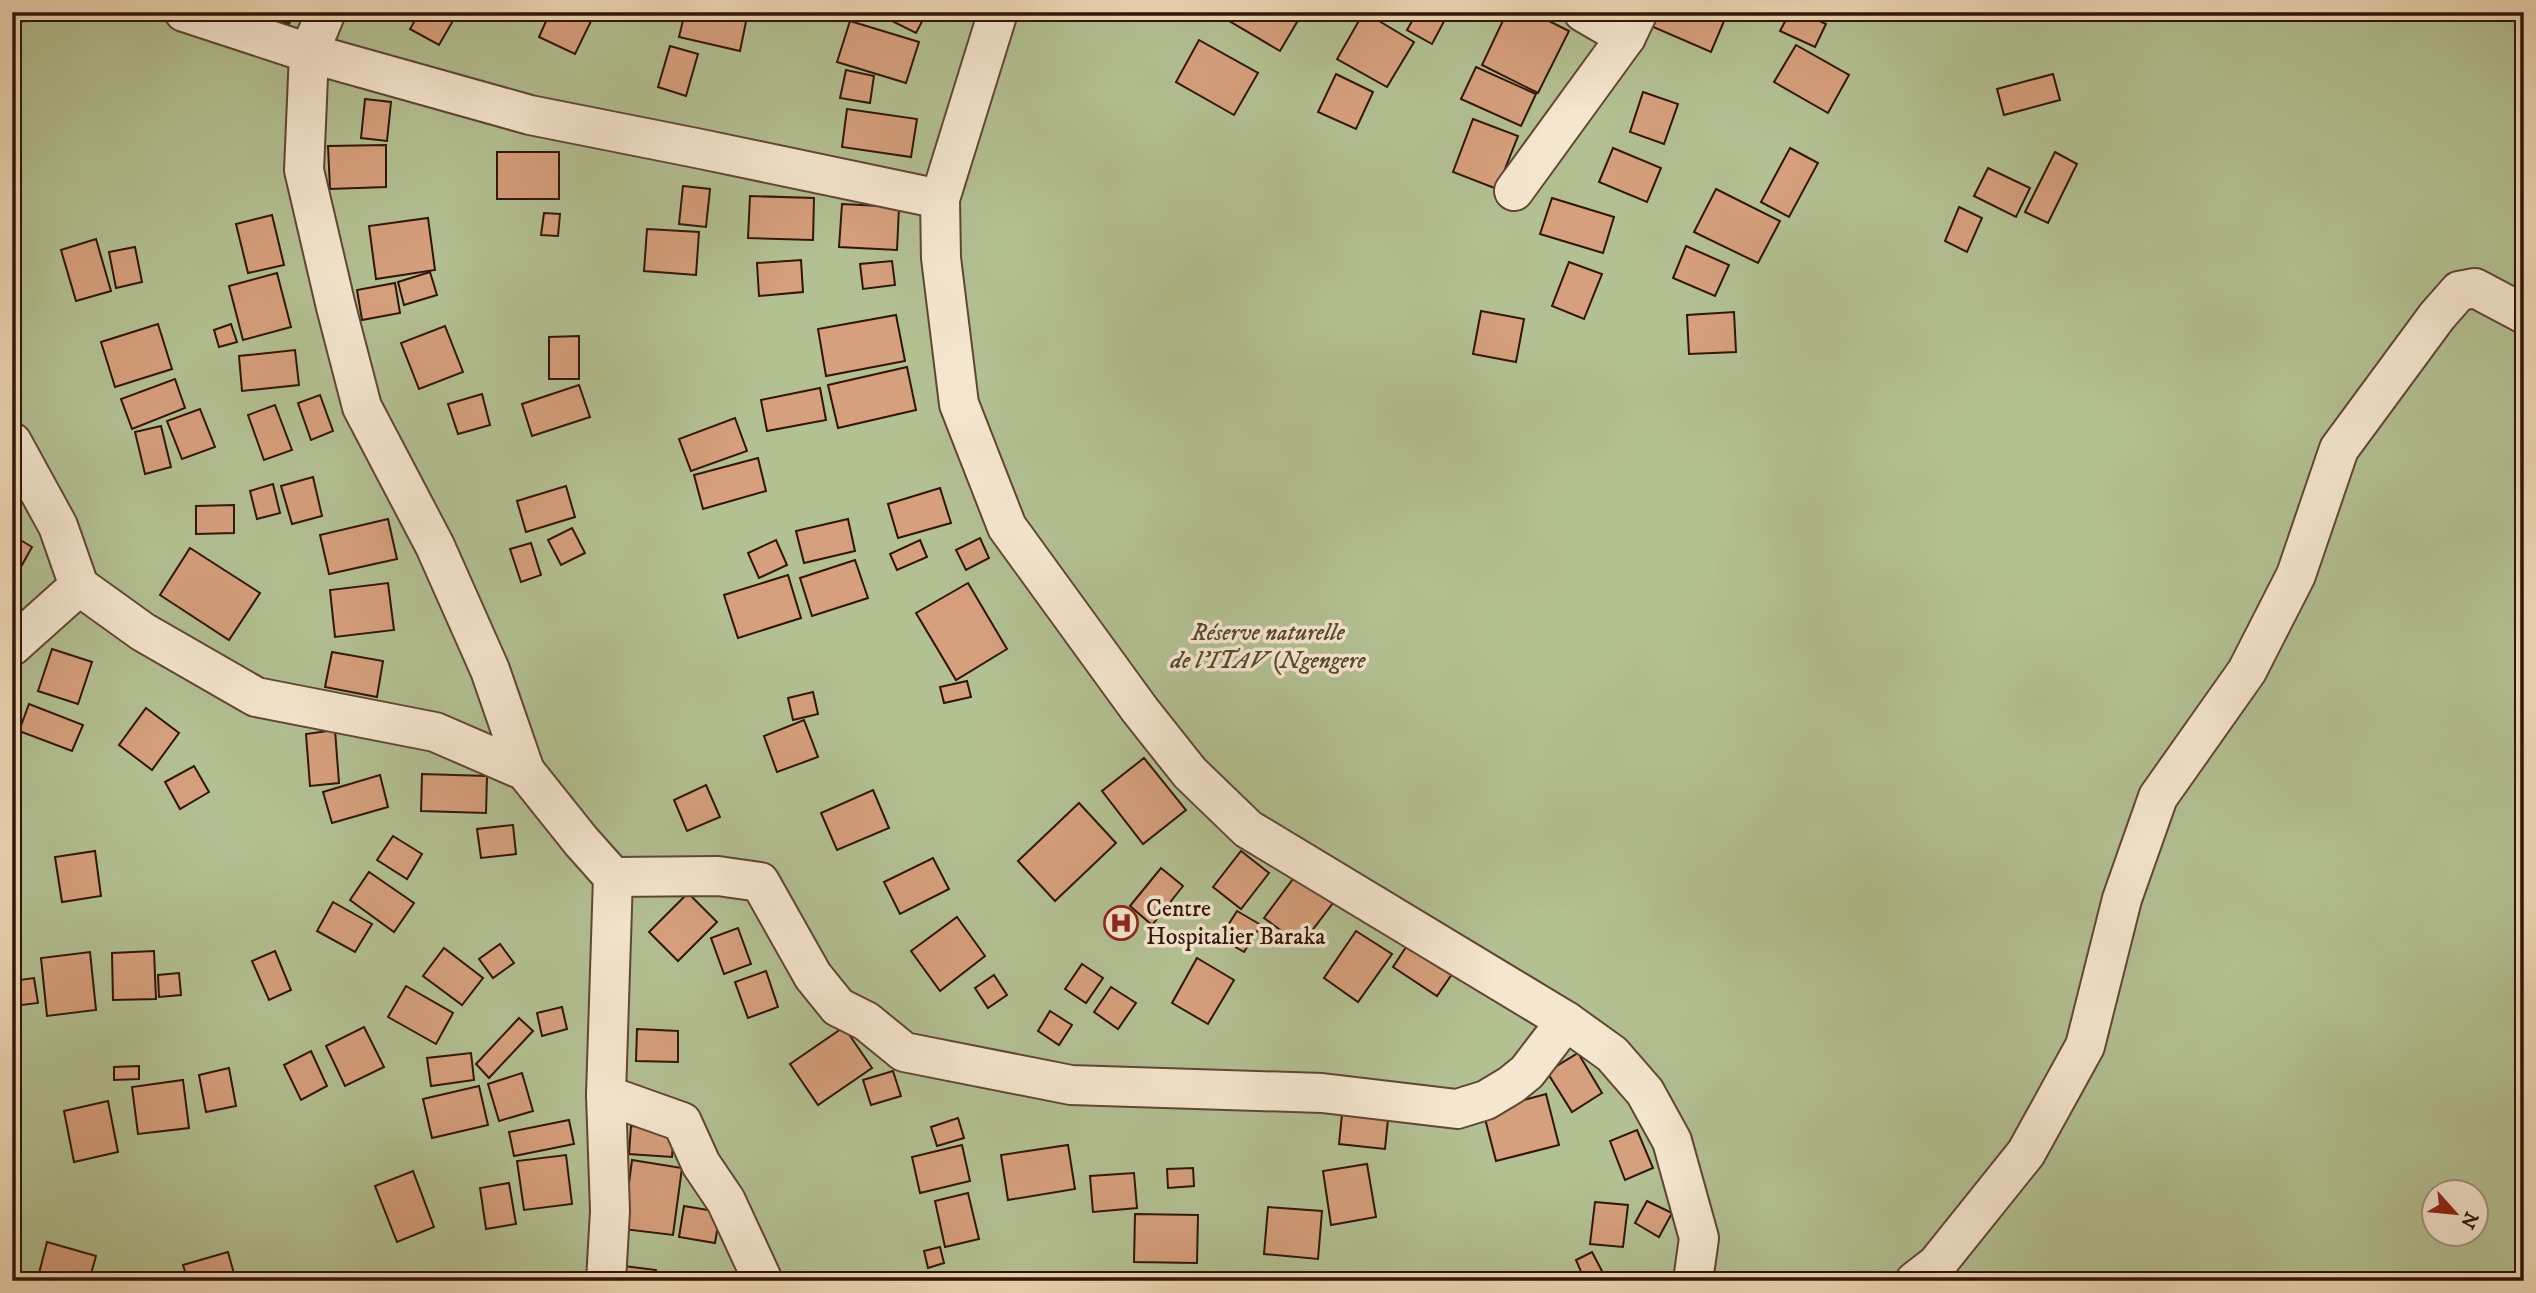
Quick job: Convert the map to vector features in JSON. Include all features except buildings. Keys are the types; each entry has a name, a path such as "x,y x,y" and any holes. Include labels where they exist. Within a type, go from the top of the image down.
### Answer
{"street":[{"path":"184,12 309,53 530,116 940,199"},
{"path":"326,12 309,53 304,170 362,407 435,546 489,670 525,771 613,877 606,1094 610,1210 606,1281"},
{"path":"998,12 940,199 941,258 959,404 1007,527 1140,710 1190,773 1248,830 1566,1021 1612,1054 1645,1092 1672,1142 1699,1238 1693,1281"},
{"path":"1514,191 1632,24 1583,12"},
{"path":"1915,1281 1937,1264 2026,1153 2085,1046 2122,899 2158,797 2247,671 2296,575 2339,449 2459,290 2475,288 2524,314"},
{"path":"12,442 58,526 79,586 143,632 256,697 435,732 525,771"},
{"path":"12,646 79,586"},
{"path":"613,877 718,876 760,882 813,976 838,1007 866,1021 904,1052 1071,1085 1322,1093 1457,1109 1486,1100 1511,1085 1527,1072 1566,1021"},
{"path":"606,1094 682,1122 701,1164 726,1201 763,1281"}],"green space":[{"name":"Réserve naturelle de l'ITAV (Ngengere","path":"12,12 2524,12 2524,1281 12,1281"}],"place":[{"name":"Centre Hospitalier Baraka","path":"1121,923"}]}
